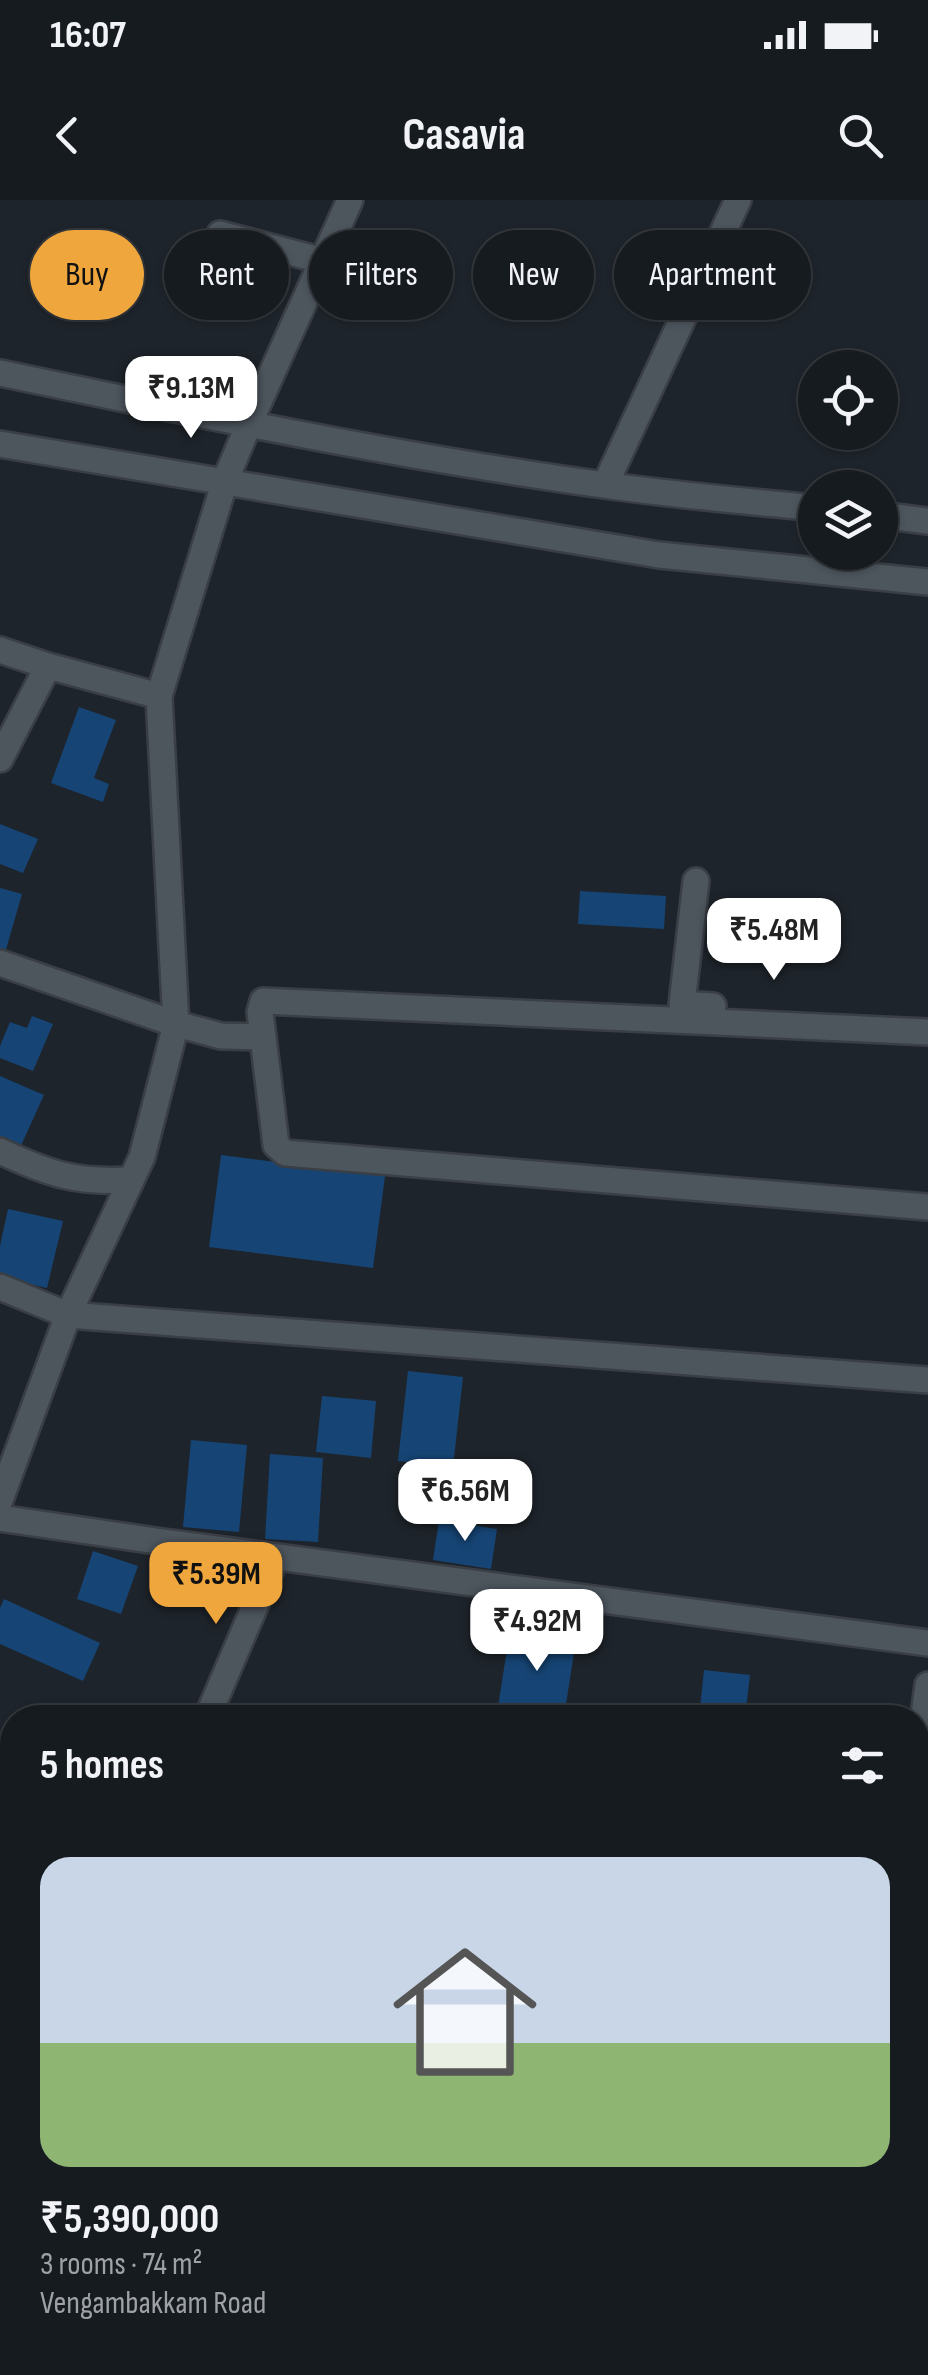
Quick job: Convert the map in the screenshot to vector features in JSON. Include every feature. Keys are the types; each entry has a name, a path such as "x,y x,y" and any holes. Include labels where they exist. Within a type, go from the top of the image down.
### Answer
{"street":[{"path":"337,230 350,200"},
{"path":"605,486 738,200"},
{"path":"0,1500 68,1315 142,1157 176,1024 159,696 224,481 309,294"},
{"path":"0,373 248,426 605,486 798,506"},
{"path":"0,444 659,555 928,582"},
{"path":"898,517 928,520"},
{"path":"0,650 159,696"},
{"path":"0,760 48,666"},
{"path":"696,882 682,1004 928,1020"},
{"path":"0,963 176,1024 221,1036 262,1037"},
{"path":"928,1032 262,1001 260,1012 276,1144 285,1154 928,1207"},
{"path":"0,1150 63,1177 98,1182 131,1180"},
{"path":"0,1287 68,1315 928,1380"},
{"path":"0,1518 928,1643"},
{"path":"213,1705 276,1557"}],"building":[{"path":"79,707 116,720 94,778 109,784 103,802 51,783"},
{"path":"0,824 38,839 23,873 0,864"},
{"path":"0,888 22,894 5,953 0,951"},
{"path":"580,891 666,896 664,929 578,924"},
{"path":"32,1016 53,1024 33,1071 0,1058 0,1046 10,1022 27,1028"},
{"path":"0,1076 44,1095 19,1150 0,1142"},
{"path":"221,1155 385,1176 373,1268 209,1247"},
{"path":"8,1209 63,1221 47,1288 0,1277 0,1246"},
{"path":"408,1371 463,1377 453,1467 398,1461"},
{"path":"322,1396 376,1401 371,1458 316,1452"},
{"path":"191,1440 247,1445 239,1532 183,1527"},
{"path":"270,1454 323,1458 318,1542 265,1539"},
{"path":"439,1520 497,1529 491,1569 433,1560"},
{"path":"93,1551 138,1566 121,1614 77,1599"},
{"path":"4,1599 100,1643 83,1681 0,1644 0,1608"},
{"path":"510,1630 576,1640 566,1705 498,1705"},
{"path":"704,1670 750,1675 747,1705 700,1705"}]}
